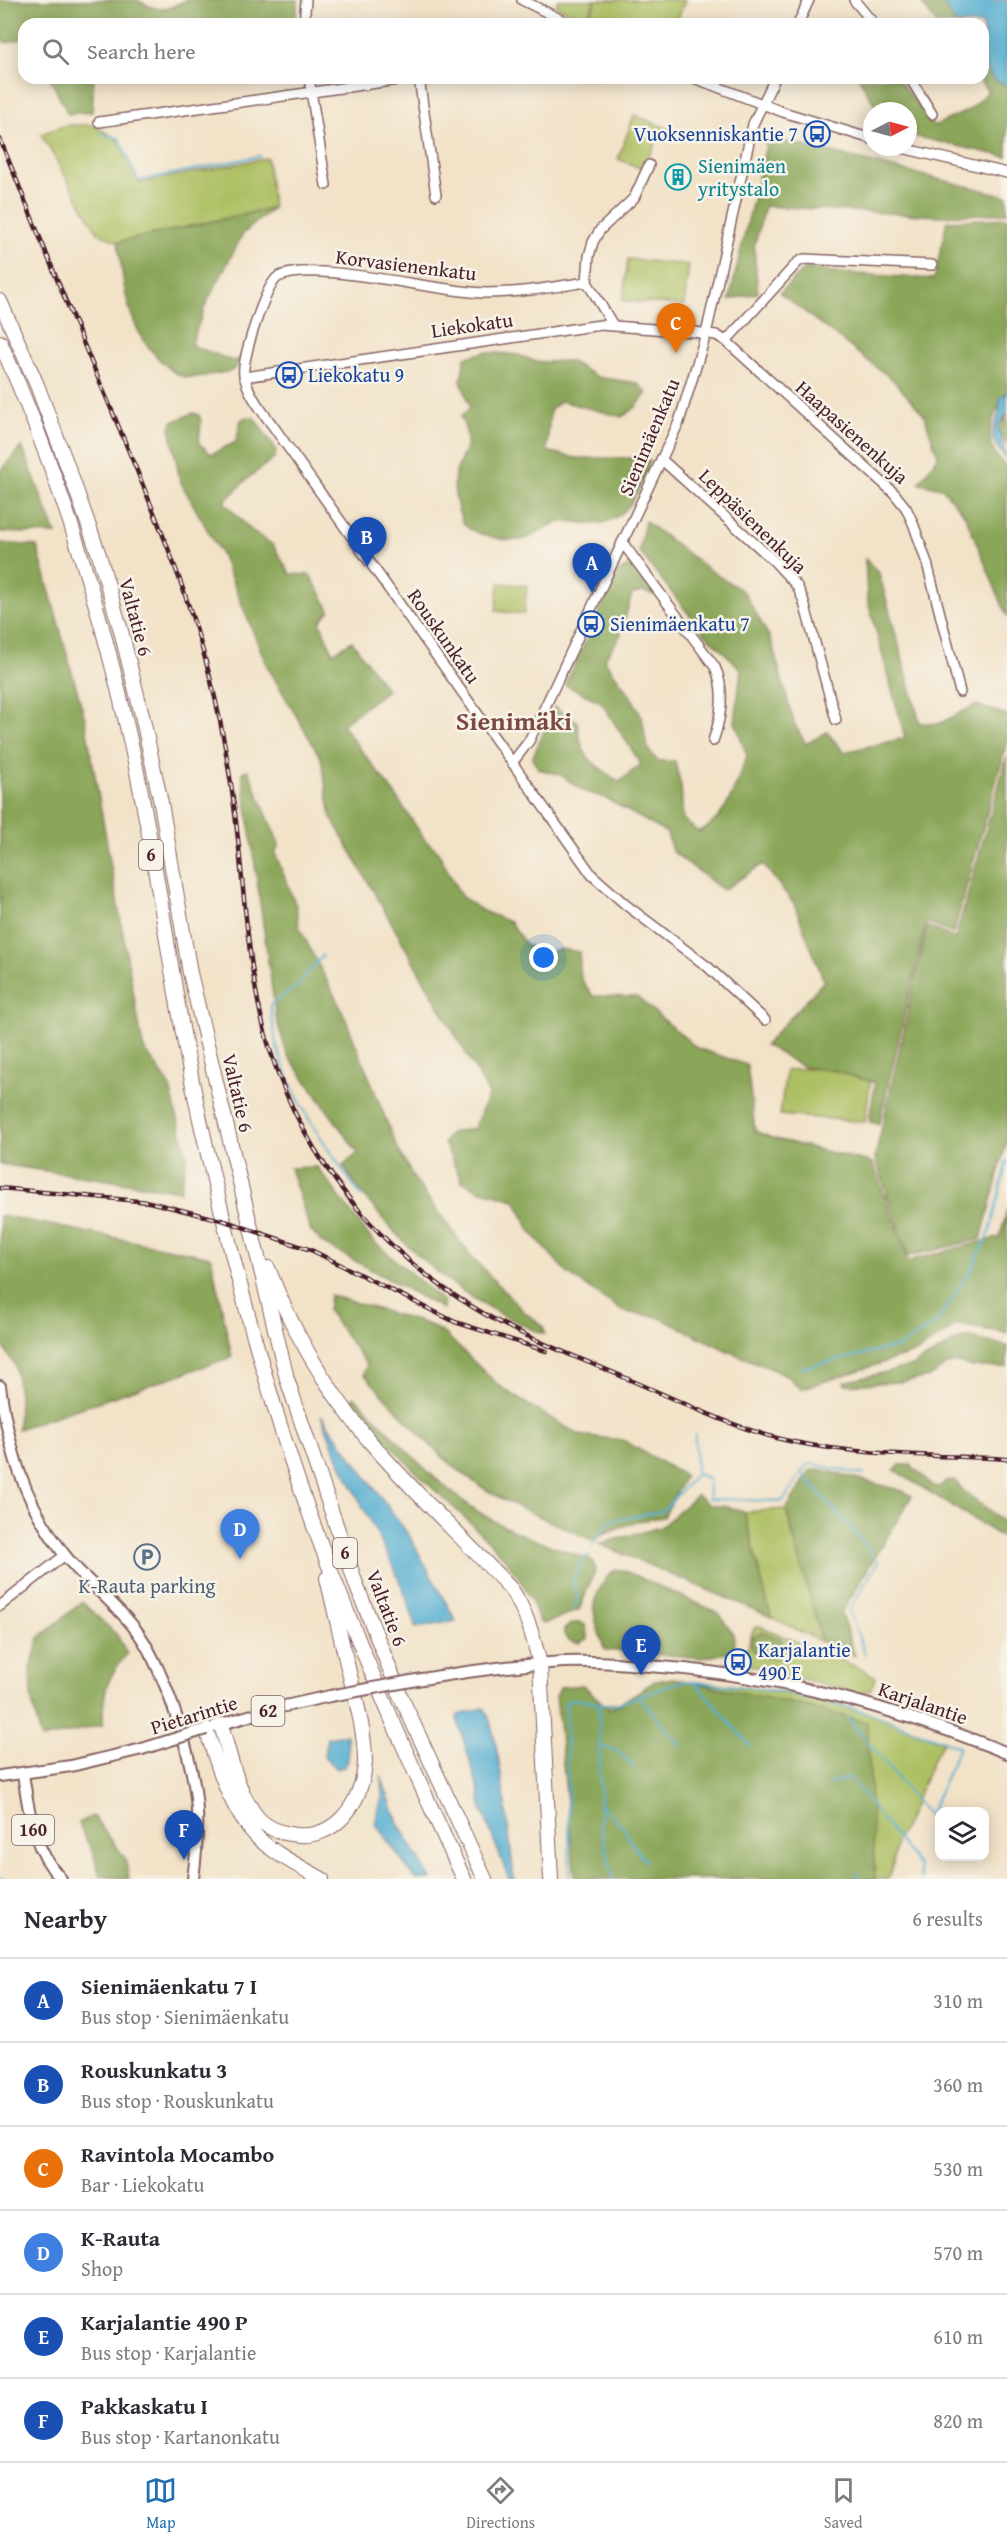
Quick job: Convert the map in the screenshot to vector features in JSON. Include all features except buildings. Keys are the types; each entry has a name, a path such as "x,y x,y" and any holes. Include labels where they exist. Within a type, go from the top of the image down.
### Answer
{"highway":[{"name":"Valtatie 6","path":"0,302 37,386 73,481 99,555 123,642 161,803 190,973 287,1379 357,1587 401,1697 485,1879"},
{"name":"Valtatie 6","path":"0,345 14,372 83,560 106,644 141,795 184,1044 217,1192 267,1378 315,1526 383,1703 464,1879"},
{"path":"247,1213 274,1285 304,1347 315,1364 366,1436 404,1479 511,1589 523,1608 540,1664 551,1879"},
{"path":"221,1725 236,1777 246,1800 259,1819 271,1828 304,1837 327,1830 345,1817 359,1794 365,1763 360,1720 315,1526"},
{"path":"206,1729 232,1802 247,1825 274,1851 322,1879"}],"main road":[{"path":"0,1386 6,1430 21,1479 39,1514 65,1555 137,1632 149,1650 167,1690 195,1792 197,1840 193,1879"},
{"name":"Karjalantie","path":"540,1664 601,1662 660,1666 707,1670 791,1684 889,1709 1007,1753"},
{"name":"Pietarintie","path":"0,1776 71,1766 142,1749 276,1708 330,1696 422,1679 540,1664"},
{"name":"160","path":"23,1774 31,1824 38,1846 49,1866 61,1879"}],"street":[{"path":"304,18 306,0"},
{"path":"522,0 558,18"},
{"path":"801,18 809,0"},
{"path":"854,0 869,18"},
{"path":"309,84 326,185"},
{"path":"99,123 365,84"},
{"path":"420,84 436,195"},
{"path":"709,84 763,105 863,137"},
{"name":"Sienimäenkatu","path":"512,763 529,741 682,413 706,334 753,124 772,84"},
{"path":"914,84 932,114"},
{"path":"917,152 1007,173"},
{"path":"613,325 587,282 589,256 600,230 634,198 649,165"},
{"path":"726,341 798,262 804,259 932,265"},
{"name":"Korvasienenkatu","path":"244,377 243,367 258,316 267,292 279,277 319,272 459,292 487,293 587,282"},
{"name":"Liekokatu","path":"244,377 578,328 613,325 706,334"},
{"name":"Haapasienenkuja","path":"706,334 716,335 726,341 894,493 906,508 927,563 960,692"},
{"name":"Rouskunkatu","path":"244,377 254,399 592,875 626,905 715,972 765,1020"},
{"name":"Leppäsienenkuja","path":"661,459 774,561 797,586 803,599 836,720"},
{"path":"622,542 719,676 722,700 718,728 713,741"},
{"path":"0,1606 65,1555"}],"green space":[{"path":"0,0 137,0 156,8 166,9 186,0 298,0 296,18 18,18 18,40 7,43 0,39"},
{"path":"558,0 595,0 587,18 582,18 556,6"},
{"path":"597,0 685,0 678,18 589,18"},
{"path":"919,0 941,0 954,18 932,18"},
{"path":"989,66 1007,81 1007,157 917,137 917,104 934,126 969,110 988,92 982,84 989,84"},
{"path":"53,84 94,84 92,112 68,114"},
{"path":"862,84 902,84 916,102 873,102"},
{"path":"634,115 674,131 673,140 659,136 643,169 618,159"},
{"path":"66,125 93,125 119,140 139,183 267,158 273,208 118,242 98,233 41,134"},
{"path":"768,137 1007,196 1007,213 938,216 765,206 754,247 758,293 729,300"},
{"path":"273,208 243,234 206,304 191,345 233,361 241,358 236,368 231,371 196,377 185,377 175,373 150,349 134,321 125,291 118,242"},
{"path":"1007,218 1007,392 996,411 990,430 990,440 998,458 1007,466 1007,617 965,515 942,488 919,483 938,456 924,415 893,380 780,293 805,268 841,273 934,279 947,221"},
{"path":"628,259 689,265 684,305 623,301"},
{"path":"486,352 518,355 537,362 570,361 597,377 637,383 647,393 635,408 622,417 561,401 550,411 547,451 576,458 631,458 650,461 635,496 622,513 599,524 556,523 519,540 490,537 466,526 458,510 454,484 467,440 461,417 470,407 461,381 465,357"},
{"path":"193,413 199,415 201,422 199,443 211,454 236,442 241,420 246,417 254,418 276,449 275,457 245,481 224,502 252,531 273,545 290,574 310,575 330,610 320,622 333,653 352,641 387,690 342,725 394,793 425,840 437,850 461,896 483,911 510,922 526,945 546,952 561,949 579,952 581,979 593,996 637,997 697,1048 747,1065 755,1131 772,1138 873,1163 908,1261 1000,1237 1007,1210 1007,1333 957,1325 917,1352 801,1389 784,1374 728,1351 658,1317 624,1312 567,1273 531,1232 515,1200 479,1190 462,1181 444,1143 450,1133 474,1128 489,1094 331,817 321,758 267,666 222,556 180,481 170,428 172,422"},
{"path":"1007,414 1007,446 999,431"},
{"path":"22,446 56,534 0,532 0,471"},
{"path":"645,521 708,569 744,592 771,640 794,723 806,744 827,732 844,752 905,738 867,598 865,559 879,573 920,723 939,724 975,705 1007,715 1007,743 953,934 926,922 879,1124 869,1122 875,1083 835,1071 803,1067 765,1045 824,981 794,904 763,864 723,890 672,851 667,833 605,798 583,791 561,775 539,769 532,759 554,707 577,721 581,744 589,758 619,782 641,764 601,702 565,685 619,571 632,564 654,595 644,592 632,594 620,636 604,660 639,711 649,750 658,761 675,761 681,786 683,819 698,832 717,819 730,800 747,756 735,722 741,669 702,631 639,551"},
{"path":"0,543 37,546 85,719 143,1047 169,1084 187,1155 180,1191 0,1164"},
{"path":"499,583 527,586 524,614 496,611"},
{"path":"1007,757 1007,1141 981,1239 908,1256 875,1158 927,926 955,939"},
{"path":"248,770 279,844 275,853 296,906 299,927 342,1010 397,1147 415,1180 470,1255 524,1312 543,1326 545,1334 489,1308 441,1275 397,1235 343,1166 358,1153 287,1054 276,1018 242,772"},
{"path":"824,1068 871,1076 865,1122 780,1115 786,1070"},
{"path":"317,1167 372,1240 444,1302 443,1309 322,1243 310,1229 290,1168"},
{"path":"0,1215 211,1257 232,1357 18,1429 19,1395 15,1365 4,1348 0,1301"},
{"path":"330,1295 430,1325 446,1335 498,1385 579,1435 623,1440 685,1476 664,1517 627,1525 592,1540 521,1508 480,1486 434,1448 364,1374 367,1365 328,1311"},
{"path":"962,1338 1007,1346 1007,1367 948,1364 930,1377 899,1382 845,1385 844,1382 912,1366"},
{"path":"355,1397 419,1463 471,1507 515,1531 592,1561 596,1569 579,1610 544,1624 539,1622 520,1579 505,1560 472,1524 419,1475 384,1438 350,1401"},
{"path":"900,1465 911,1465 933,1486 939,1487 946,1481 954,1480 963,1490 1007,1524 1007,1533 1004,1537 997,1534 894,1470"},
{"path":"811,1470 824,1470 903,1491 912,1496 841,1613 855,1656 822,1642 786,1509"},
{"path":"697,1495 709,1505 744,1511 771,1617 599,1544 661,1527"},
{"path":"786,1509 822,1642 771,1617 744,1512"},
{"path":"616,1570 623,1570 719,1613 733,1634 735,1647 731,1652 703,1658 606,1650 594,1614 594,1605 602,1585"},
{"path":"82,1602 117,1635 127,1654 114,1671 107,1687 103,1725 41,1739 31,1697 30,1672 39,1638"},
{"path":"580,1622 585,1625 588,1638 579,1643 573,1642 564,1635 564,1629"},
{"path":"759,1626 866,1671 876,1677 870,1690 860,1694 745,1664 743,1659 754,1628"},
{"path":"762,1632 781,1639 785,1647 783,1656 771,1657 755,1652 750,1643 752,1637"},
{"path":"673,1678 867,1722 875,1879 575,1879 556,1696 561,1687 583,1685 610,1710 655,1681"},
{"path":"683,1681 752,1688 843,1706 876,1715 944,1742 934,1757 896,1842 888,1879 846,1879 599,1704 621,1703"},
{"path":"93,1816 125,1858 129,1879 100,1876 93,1853 78,1823"}],"water":[{"path":"941,0 1007,0 1007,85 998,82 989,72 989,18 952,18"},
{"path":"1007,392 1007,413 998,427 1007,459 994,442 993,435 1000,408 1000,398"},
{"path":"321,1415 410,1537 456,1621 416,1628 401,1584 340,1462"},
{"path":"484,1708 489,1719 499,1762 514,1879 509,1879 481,1807 480,1794 457,1719 458,1715"},
{"path":"347,1735 348,1761 344,1767 336,1769 324,1756 327,1738"},
{"path":"381,1776 398,1823 431,1879 415,1879 375,1823 383,1794"}],"waterway":[{"path":"101,134 119,138 138,181 260,156"},
{"path":"323,955 296,987 270,1005 273,1026 277,1047 292,1088 313,1126 362,1197"},
{"path":"802,1368 901,1346 936,1323 971,1270 990,1232 1007,1160"},
{"path":"592,1546 609,1521 663,1511 696,1474 695,1435"},
{"path":"696,1474 708,1478 709,1499 783,1501 807,1465 813,1464 864,1475"},
{"path":"801,1472 878,1562 849,1610 865,1654"},
{"path":"573,1612 578,1598 573,1581 583,1558 590,1556"},
{"path":"570,1879 566,1702 572,1699 613,1705 683,1681 783,1692 869,1713 959,1747 929,1816 847,1717"},
{"path":"695,1682 750,1746"},
{"path":"638,1696 682,1747"},
{"path":"599,1704 600,1824 613,1879"},
{"path":"600,1747 617,1750 633,1767"},
{"path":"828,1784 850,1778 919,1866 921,1879"},
{"path":"600,1804 622,1826 646,1861"},
{"path":"855,1872 861,1879"}],"railway":[{"path":"0,139 178,574 210,677 226,752 252,967 265,1032 286,1092 304,1130 325,1166 350,1200 408,1260 441,1286 476,1309 532,1338 730,1423 772,1437 820,1447 900,1454 1007,1459"},
{"path":"0,1188 149,1202 225,1221 311,1250 455,1322 546,1351"}],"place":[{"name":"Vuoksenniskantie 7","path":"817,134"},
{"name":"Sienimäen yritystalo","path":"678,177"},
{"name":"Ravintola Mocambo","path":"676,353"},
{"name":"Liekokatu 9","path":"289,375"},
{"name":"Rouskunkatu 3","path":"367,567"},
{"name":"Sienimäenkatu 7 I","path":"592,593"},
{"name":"Sienimäenkatu 7","path":"591,624"},
{"name":"K-Rauta parking","path":"147,1557"},
{"name":"K-Rauta","path":"240,1559"},
{"name":"Karjalantie 490 E","path":"738,1662"},
{"name":"Karjalantie 490 P","path":"641,1675"},
{"name":"Pakkaskatu I","path":"184,1860"}],"district":[{"name":"Sienimäki","path":"514,721"}]}
